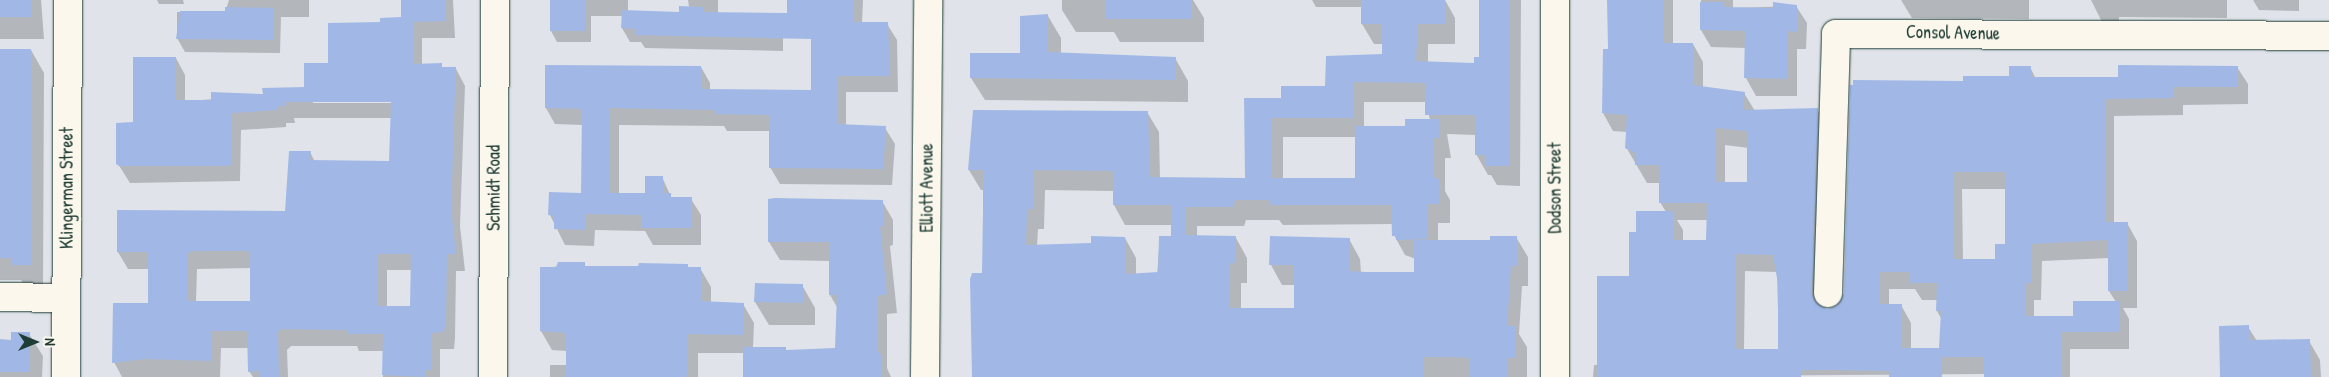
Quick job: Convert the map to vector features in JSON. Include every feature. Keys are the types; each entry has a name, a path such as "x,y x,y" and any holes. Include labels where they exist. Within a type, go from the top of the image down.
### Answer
{"street":[{"name":"Klingerman Street","path":"66,377 68,0"},
{"name":"Schmidt Road","path":"492,377 495,0"},
{"name":"Elliott Avenue","path":"926,377 928,0"},
{"name":"Dodson Street","path":"1555,0 1555,377"},
{"name":"Consol Avenue","path":"1828,293 1836,34 2329,36"},
{"path":"0,297 66,298"}],"building":[{"path":"0,0 32,0 32,17 0,17"},
{"path":"401,0 446,0 446,21 413,22 413,64 442,63 442,67 456,67 451,208 456,254 447,254 446,320 444,332 431,333 431,370 426,370 425,377 382,375 383,334 348,334 348,330 281,329 278,332 279,377 259,377 259,371 248,372 247,331 212,331 211,361 145,359 112,363 113,303 148,303 148,252 117,252 117,210 285,211 289,151 311,151 310,160 389,161 391,102 285,102 286,106 277,106 277,110 232,113 231,165 119,166 116,164 116,123 133,122 133,57 176,57 176,100 211,100 211,92 263,94 262,88 304,87 304,63 328,63 328,23 380,22 380,18 401,17","holes":["194,251 250,251 250,301 187,301 188,253","378,254 411,254 410,306 378,306"]},
{"path":"550,0 586,0 585,31 550,31"},
{"path":"787,0 854,0 853,22 888,22 890,76 837,76 837,124 886,126 883,169 769,168 769,115 716,114 716,110 610,108 610,193 645,193 645,176 663,176 663,193 671,193 671,197 692,197 692,228 642,228 642,215 586,214 585,230 554,229 554,216 548,215 549,192 581,193 582,109 545,108 545,65 701,66 701,89 811,90 811,39 636,35 636,29 621,28 622,10 679,12 679,6 703,7 703,12 787,13"},
{"path":"1105,0 1191,0 1191,19 1105,19"},
{"path":"1361,0 1445,0 1445,24 1418,24 1416,61 1474,63 1474,57 1479,57 1479,0 1510,0 1509,166 1485,166 1485,155 1475,155 1475,115 1425,115 1425,83 1353,82 1353,118 1272,118 1272,178 1355,178 1355,126 1405,126 1405,119 1439,119 1440,138 1434,138 1434,177 1439,179 1439,204 1427,204 1427,239 1396,240 1396,236 1392,236 1391,205 1270,205 1270,200 1235,200 1233,207 1186,207 1186,235 1236,236 1236,263 1230,263 1230,308 1294,308 1294,265 1269,265 1270,236 1350,238 1350,271 1414,272 1414,240 1490,240 1490,236 1517,236 1517,266 1511,266 1507,326 1516,326 1516,358 1507,358 1508,377 1470,377 1469,358 1423,357 1423,377 972,377 970,279 972,273 982,273 983,209 983,170 968,170 973,110 1148,111 1150,177 1245,178 1244,98 1281,98 1281,86 1325,86 1326,56 1382,54 1382,24 1361,24","holes":["1034,170 1113,171 1113,205 1171,205 1171,236 1159,236 1158,272 1125,274 1125,237 1091,236 1091,243 1026,245 1027,209 1033,209"]},
{"path":"1607,0 1664,0 1664,43 1693,43 1693,85 1745,92 1743,110 1818,108 1812,293 1815,301 1827,309 1836,306 1844,293 1850,85 1853,85 1853,80 1963,81 1963,76 2009,76 2009,66 2031,66 2031,77 2118,77 2118,65 2238,66 2238,87 2174,87 2174,98 2105,99 2105,222 2128,222 2127,291 2108,291 2108,240 2032,244 2032,283 2025,283 2025,316 2073,316 2073,301 2120,301 2120,332 2061,332 2061,377 1984,377 1984,357 1941,357 1942,377 1889,377 1889,371 1801,370 1801,377 1597,377 1597,276 1629,276 1629,232 1636,232 1636,211 1673,211 1673,240 1706,240 1707,203 1659,203 1659,165 1635,165 1635,153 1625,148 1627,115 1602,113 1603,49 1608,49","holes":["1716,128 1747,131 1747,182 1716,182","1953,172 2005,172 2005,244 1995,244 1995,259 1953,259","1735,254 1773,255 1778,284 1778,349 1735,349","1880,272 1910,272 1910,283 1937,283 1936,311 1941,311 1939,348 1902,348 1902,304 1879,304"]},
{"path":"1700,2 1724,2 1724,7 1773,8 1773,2 1797,5 1797,32 1788,31 1787,79 1744,78 1745,31 1700,30"},
{"path":"225,7 274,8 273,40 176,39 180,11 225,11"},
{"path":"1048,14 1048,52 1176,57 1175,80 970,78 970,53 1020,53 1020,16"},
{"path":"0,49 31,49 31,265 11,265 11,258 0,258"},
{"path":"768,199 883,200 883,226 880,227 887,294 877,296 877,351 881,355 881,377 743,377 743,347 786,347 786,350 835,348 837,295 829,295 829,242 768,242"},
{"path":"558,262 585,262 585,266 638,266 639,263 688,264 688,267 701,267 701,301 744,303 743,335 688,334 687,375 684,377 566,377 566,333 540,331 540,267 556,267"},
{"path":"755,283 803,284 803,303 754,302"},
{"path":"2249,325 2249,340 2310,339 2311,377 2220,377 2219,326"},
{"path":"11,332 30,332 30,372 0,372 0,339 11,340"}]}
